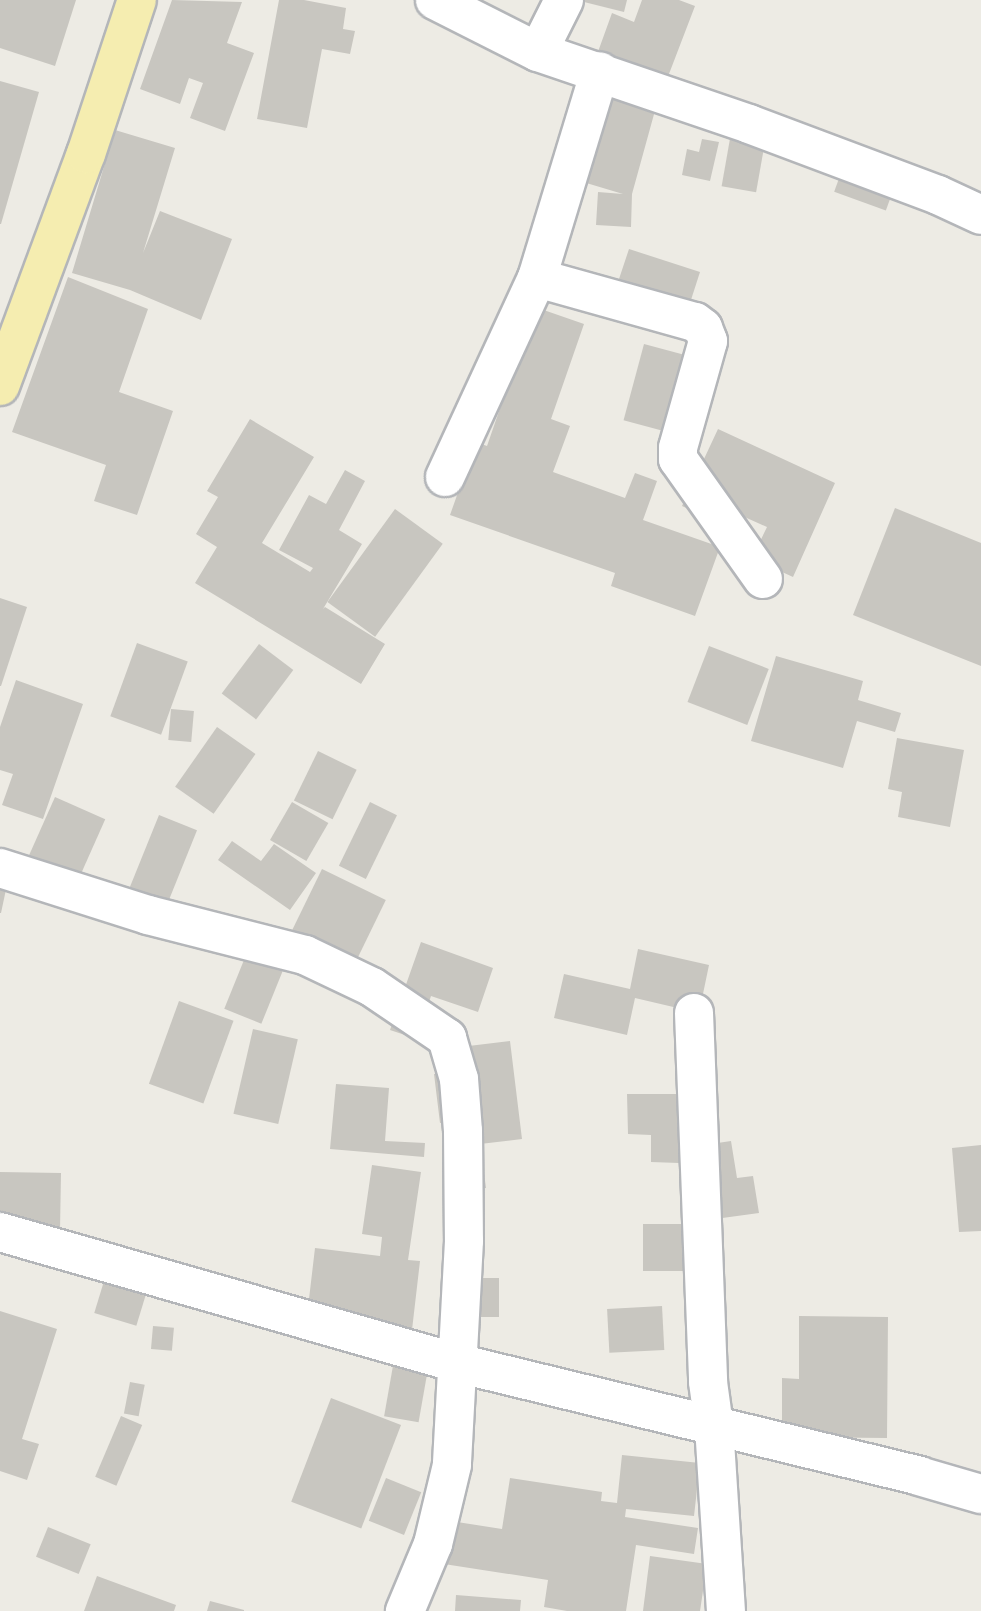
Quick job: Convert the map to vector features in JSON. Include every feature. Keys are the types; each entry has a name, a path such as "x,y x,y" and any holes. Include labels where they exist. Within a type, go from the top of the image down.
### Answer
{"main road":[{"path":"0,386 86,154 136,0"}],"street":[{"path":"435,0 538,52 600,71 938,195 981,215"},
{"path":"538,52 564,0"},
{"path":"445,477 537,278 600,71"},
{"path":"537,278 695,322 704,328 708,341 678,449 678,459 763,579"},
{"path":"0,867 148,915 305,955 372,987 447,1038 459,1079 463,1131 464,1241 452,1465 433,1544 405,1611"},
{"path":"694,1013 708,1382 714,1426 726,1611"},
{"path":"0,1232 457,1363 919,1476 981,1494"}],"building":[{"path":"0,0 76,0 55,66 0,48"},
{"path":"172,0 242,2 227,43 254,53 225,131 190,118 203,83 189,78 180,104 140,89"},
{"path":"279,0 304,0 346,8 343,29 355,31 350,54 322,49 307,128 257,119"},
{"path":"576,0 627,0 624,12"},
{"path":"642,0 679,0 695,6 664,87 595,60 612,13 634,22"},
{"path":"0,81 39,92 1,224 0,224"},
{"path":"607,93 656,107 632,194 631,227 596,225 598,192 623,194 583,182"},
{"path":"115,130 175,148 143,253 160,211 232,239 201,320 130,290 72,273"},
{"path":"731,133 765,139 756,192 722,186"},
{"path":"702,139 719,142 710,181 682,175 687,149 699,152"},
{"path":"841,173 893,192 886,211 834,192"},
{"path":"629,249 700,272 679,337 617,285"},
{"path":"68,277 148,309 119,392 173,411 137,515 94,501 106,465 12,432"},
{"path":"535,307 584,324 551,419 570,426 553,472 625,498 635,473 657,481 643,520 720,547 695,616 611,586 615,573 450,515 476,442 487,446"},
{"path":"644,344 694,357 674,434 624,420"},
{"path":"250,419 314,457 262,543 310,572 313,568 279,550 309,495 326,504 345,470 365,481 339,530 362,544 323,609 325,607 385,644 361,684 195,583 217,547 196,534 218,497 207,491"},
{"path":"718,429 835,483 793,577 752,558 767,527 729,510 722,524 682,506"},
{"path":"895,508 981,543 981,666 853,615"},
{"path":"395,509 443,544 375,637 327,602"},
{"path":"0,598 27,607 1,686 0,686"},
{"path":"137,643 188,661 161,735 110,716"},
{"path":"259,644 293,670 256,719 222,694"},
{"path":"709,646 769,669 747,725 687,702"},
{"path":"776,656 863,681 858,700 901,713 895,732 857,721 843,768 751,741"},
{"path":"16,680 83,704 43,819 2,805 13,774 0,770 0,727"},
{"path":"171,709 194,711 191,742 168,740"},
{"path":"217,727 256,754 214,814 175,787"},
{"path":"897,738 964,750 950,827 898,817 902,792 888,789"},
{"path":"318,751 357,770 333,819 294,800"},
{"path":"55,797 105,819 77,883 27,861"},
{"path":"292,802 328,823 306,861 270,840"},
{"path":"370,802 397,815 366,879 339,866"},
{"path":"159,815 197,830 164,913 126,898"},
{"path":"232,841 261,861 274,844 316,873 290,910 218,860"},
{"path":"322,869 386,900 350,973 286,942"},
{"path":"0,878 8,880 1,913 0,913"},
{"path":"421,942 493,968 478,1012 431,996 417,1039 390,1030"},
{"path":"638,949 709,965 699,1013 635,998 627,1035 554,1018 564,974 630,989"},
{"path":"246,955 283,970 261,1024 224,1009"},
{"path":"179,1001 234,1021 203,1104 149,1084"},
{"path":"253,1029 298,1039 278,1124 233,1114"},
{"path":"510,1041 522,1139 480,1144 486,1188 457,1191 466,1120 440,1123 434,1074 455,1071 452,1048"},
{"path":"336,1084 389,1088 385,1141 425,1143 424,1157 330,1149"},
{"path":"627,1094 679,1094 679,1163 651,1162 651,1135 628,1134"},
{"path":"731,1141 737,1178 753,1176 759,1213 715,1219 704,1145"},
{"path":"981,1145 981,1231 959,1232 952,1148"},
{"path":"372,1165 421,1172 408,1260 420,1261 412,1330 307,1316 315,1248 380,1256 382,1237 362,1234"},
{"path":"0,1172 61,1173 60,1233 0,1232"},
{"path":"643,1224 695,1224 695,1271 643,1271"},
{"path":"108,1268 150,1281 136,1326 94,1313"},
{"path":"449,1278 499,1278 499,1317 449,1317"},
{"path":"662,1306 664,1350 609,1353 607,1309"},
{"path":"0,1311 57,1329 22,1439 39,1444 27,1480 0,1471"},
{"path":"799,1316 888,1317 887,1438 782,1437 782,1378 799,1379"},
{"path":"153,1326 174,1328 172,1351 151,1349"},
{"path":"394,1360 428,1366 419,1422 384,1416"},
{"path":"130,1382 145,1385 139,1416 124,1413"},
{"path":"331,1398 401,1425 361,1529 291,1502"},
{"path":"121,1416 142,1425 116,1486 95,1477"},
{"path":"622,1455 700,1463 694,1516 626,1509 625,1517 698,1528 694,1554 636,1545 626,1611 567,1611 544,1607 548,1580 431,1562 438,1519 502,1529 510,1478 602,1492 601,1501 617,1503"},
{"path":"386,1478 421,1492 404,1535 369,1521"},
{"path":"48,1527 91,1544 79,1574 36,1557"},
{"path":"650,1556 707,1564 700,1611 643,1611"},
{"path":"97,1576 176,1605 174,1611 84,1611"},
{"path":"456,1595 521,1600 520,1611 455,1611"},
{"path":"210,1601 244,1610 244,1611 207,1611"}]}
